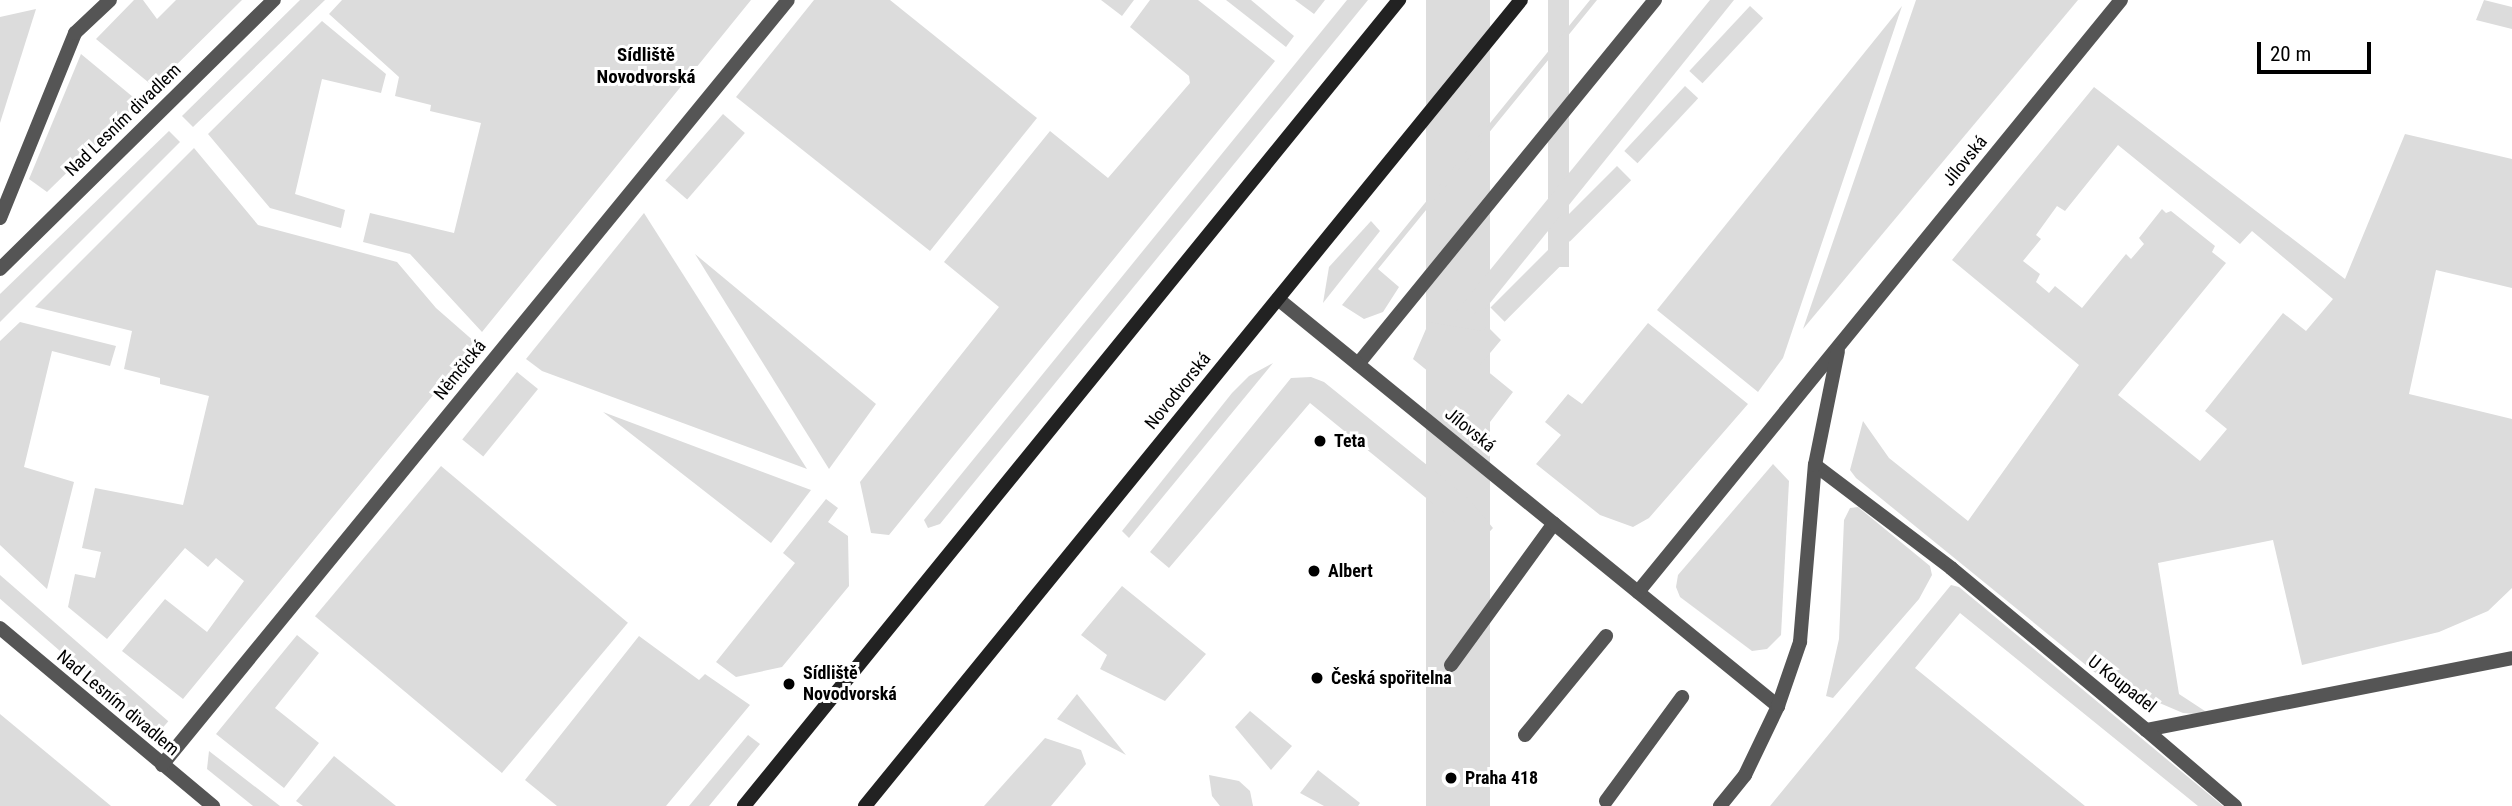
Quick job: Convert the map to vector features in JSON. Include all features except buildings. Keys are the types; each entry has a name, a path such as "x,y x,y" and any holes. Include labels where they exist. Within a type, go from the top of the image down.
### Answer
{"main road":[{"path":"744,806 1399,0"},
{"name":"Novodvorská","path":"865,806 1521,0"}],"street":[{"path":"0,218 75,33 110,0"},
{"name":"Nad Lesním divadlem","path":"0,269 274,0"},
{"name":"Němčická","path":"162,765 788,0"},
{"path":"1358,364 1655,0"},
{"name":"Jílovská","path":"1638,592 2121,0"},
{"name":"Jílovská","path":"1278,299 1779,706"},
{"name":"Jílovská","path":"1720,806 1745,775 1779,706 1800,642 1815,465 1839,346"},
{"name":"U Koupadel","path":"1815,465 1951,568 2146,730 2512,658"},
{"path":"1451,665 1554,523"},
{"name":"Nad Lesním divadlem","path":"0,628 213,806"},
{"path":"1525,735 1606,636"},
{"path":"1606,802 1682,697"},
{"path":"2146,730 2235,806"}],"shaded area":[{"path":"134,0 143,0 157,19 176,0 242,0 154,87 96,39"},
{"path":"300,0 325,0 193,127 182,116"},
{"path":"342,0 751,0 482,332 410,254 363,242 370,213 454,233 481,123 430,111 431,105 395,96 399,77 329,14"},
{"path":"814,0 890,0 1037,118 930,251 736,97"},
{"path":"1101,0 1134,0 1122,16"},
{"path":"1150,0 1198,0 1275,61 889,535 871,533 860,482 999,307 944,262 1050,131 1108,178 1190,83 1189,76 1130,27"},
{"path":"1226,0 1251,0 1294,36 1286,47"},
{"path":"1295,0 1325,0 1314,14"},
{"path":"1347,0 1368,0 940,524 928,528 924,520"},
{"path":"1426,0 1490,0 1490,806 1426,806"},
{"path":"1548,0 1569,0 1569,267 1548,267"},
{"path":"1590,0 1597,0 1378,269 1399,287 1383,312 1364,319 1342,305"},
{"path":"1710,0 1734,0 1486,308 1466,317 1455,313"},
{"path":"1916,0 2078,0 1803,329"},
{"path":"2484,0 2512,7 2512,29 2476,20"},
{"path":"1750,6 1763,18 1702,83 1689,71"},
{"path":"1902,6 1783,358 1758,392 1657,310"},
{"path":"36,9 0,123 0,17"},
{"path":"322,21 386,74 381,93 322,79 295,194 345,210 341,228 270,208 208,134"},
{"path":"81,54 139,102 47,192 29,179"},
{"path":"1685,86 1698,98 1637,163 1624,151"},
{"path":"2094,87 2345,279 2405,134 2512,159 2512,288 2436,270 2409,394 2512,419 2512,588 2488,611 2439,632 2302,665 2273,540 2158,563 2179,694 2211,715 2183,713 2103,679 1856,478 1850,470 1863,421 1889,458 1968,521 2079,365 1952,260","holes":["2118,145 2240,244 2252,231 2333,299 2306,331 2283,313 2205,411 2227,429 2200,461 2118,395 2226,263 2212,252 2215,246 2171,211 2166,213 2162,209 2139,238 2144,244 2131,259 2126,254 2082,308 2055,286 2049,293 2036,282 2040,274 2023,261 2041,239 2036,235 2057,206 2065,211"]},
{"path":"723,114 745,133 687,199 665,180"},
{"path":"169,131 180,142 0,322 0,294"},
{"path":"194,148 258,225 397,262 436,308 476,343 183,699 122,651 165,599 207,632 244,581 216,558 208,567 185,548 107,639 68,607 75,574 95,578 101,552 82,548 95,488 183,505 209,396 160,384 160,378 124,369 132,331 35,307"},
{"path":"1617,166 1631,180 1570,242 1555,228"},
{"path":"644,213 807,469 542,371 526,359"},
{"path":"1371,221 1380,231 1323,303 1329,267"},
{"path":"1552,246 1566,260 1505,322 1490,308"},
{"path":"695,254 876,404 829,469"},
{"path":"20,322 116,346 110,366 52,351 24,467 74,482 47,589 0,545 0,341"},
{"path":"1429,322 1483,331 1487,326 1501,340 1480,365 1513,392 1490,422 1413,359"},
{"path":"1648,323 1748,404 1649,518 1633,527 1600,515 1536,464 1561,435 1545,422 1568,394 1582,404"},
{"path":"1273,363 1129,538 1122,531 1232,393 1249,376"},
{"path":"517,372 538,389 483,457 462,440"},
{"path":"1311,377 1324,382 1469,499 1493,528 1480,542 1310,403 1169,568 1150,552 1291,378"},
{"path":"603,412 811,490 771,543"},
{"path":"1773,464 1789,481 1781,635 1767,649 1752,651 1680,597 1676,587 1678,575"},
{"path":"441,466 628,623 502,773 315,616"},
{"path":"826,499 838,508 828,522 848,536 849,586 782,667 736,677 716,662 795,563 783,553"},
{"path":"1858,507 1930,566 1932,575 1919,599 1833,698 1826,696 1839,639 1844,520 1850,508"},
{"path":"0,575 168,721 156,735 0,599"},
{"path":"1951,585 1959,587 2223,806 2198,806 1960,613 1915,668 2085,806 1770,806"},
{"path":"1122,586 1206,654 1165,701 1100,669 1107,655 1081,635"},
{"path":"297,635 319,653 275,708 319,743 284,788 216,734"},
{"path":"639,636 699,680 705,674 750,705 666,806 557,806 525,780"},
{"path":"1077,694 1126,755 1057,719"},
{"path":"1250,711 1292,746 1271,770 1235,727"},
{"path":"0,714 111,806 0,806"},
{"path":"748,735 760,744 709,806 689,806"},
{"path":"1045,738 1081,750 1086,764 1051,806 984,806"},
{"path":"209,751 280,806 253,806 207,769"},
{"path":"334,756 396,806 303,806 296,801"},
{"path":"1318,770 1360,803 1358,806 1324,806 1300,793"},
{"path":"1209,775 1239,781 1250,791 1253,806 1220,806 1212,796"}],"place":[{"name":"Teta","path":"1320,441"},
{"name":"Albert","path":"1314,571"},
{"name":"Česká spořitelna","path":"1317,678"},
{"name":"Sídliště Novodvorská","path":"789,684"},
{"name":"Praha 418","path":"1451,778"}],"district":[{"name":"Sídliště Novodvorská","path":"646,66"}]}
